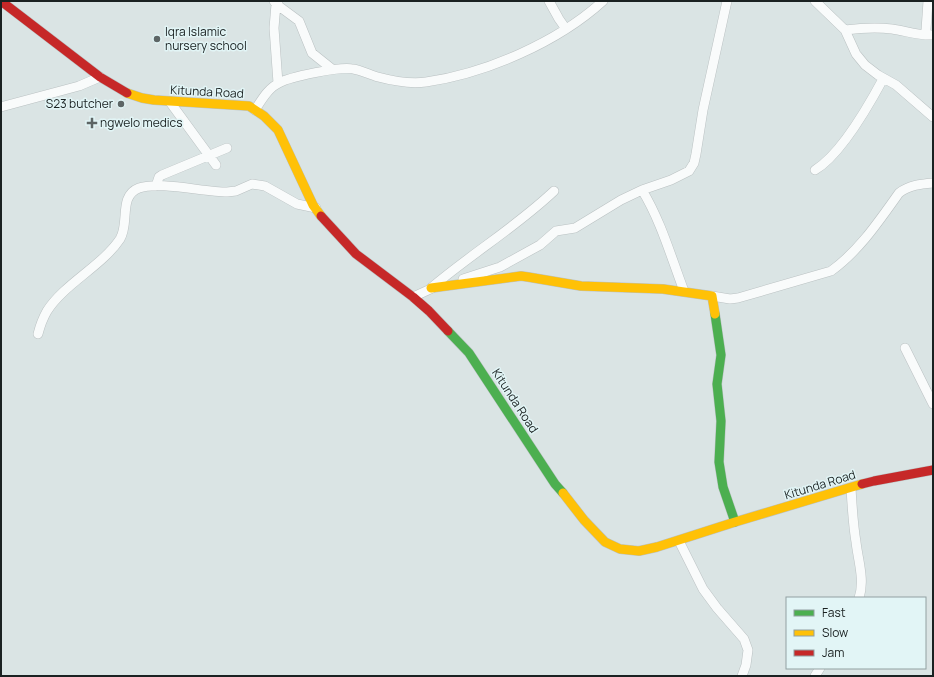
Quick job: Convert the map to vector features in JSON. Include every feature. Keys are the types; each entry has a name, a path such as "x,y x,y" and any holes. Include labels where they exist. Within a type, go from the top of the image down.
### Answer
{"street":[{"name":"Kitunda Road","path":"1,1 100,77 125,93 141,99 249,106 264,116 278,130 316,208 356,254 413,297 439,321 469,353 555,484 584,520 605,542 620,549 640,551 678,541 735,522 874,481 933,470"},
{"path":"549,1 558,19 566,29"},
{"path":"255,110 267,94 278,83 332,70 352,68 380,78 409,83 426,82 472,72 543,43 592,11 603,1"},
{"path":"413,297 431,288 500,267 540,245 556,231 575,228 642,190 681,176 689,171 694,163 703,110 727,1"},
{"path":"815,1 845,30 860,60 883,78 896,85 933,117"},
{"path":"928,1 926,30 930,35"},
{"path":"276,2 299,21 312,52 332,70"},
{"path":"276,2 274,28 278,83"},
{"path":"845,30 869,27 913,34 930,35"},
{"path":"1,107 79,86 100,77"},
{"path":"815,170 822,166 841,146 871,101 883,78"},
{"path":"170,102 216,165"},
{"path":"156,186 159,177 162,175 227,148"},
{"path":"431,288 521,276 533,276 580,286 684,291 730,299 738,298 831,271 843,263 853,253 899,193 910,187 933,183"},
{"path":"38,334 44,316 54,302 119,240 123,233 128,197 132,192 139,188 156,186 217,192 236,191 252,184 266,186 297,204 316,208"},
{"path":"642,190 651,205 670,250 684,291"},
{"path":"431,288 451,270 526,216 554,191"},
{"path":"712,296 721,355 717,384 721,421 719,462 723,487 735,522"},
{"path":"905,348 933,404"},
{"path":"851,488 861,578 861,592 859,597"},
{"path":"678,541 703,589 726,619 744,639 748,650 746,665 742,676"}],"traffic: fast":[{"path":"715,314 721,355 717,384 721,421 719,462 723,487 735,522"},
{"path":"448,331 469,353 555,484 563,493"}],"traffic: slow":[{"path":"127,93 154,100 249,106 264,116 278,130 313,205 321,216"},
{"path":"431,288 521,276 581,286 663,289 712,296 715,314"},
{"path":"563,493 584,520 605,542 620,549 639,551 657,547 862,484"}],"traffic: jam":[{"path":"1,1 100,77 127,93"},
{"path":"321,216 356,254 413,297 448,331"},
{"path":"862,484 933,470"}],"place":[{"name":"Iqra Islamic nursery school","path":"157,39"},
{"name":"S23 butcher","path":"121,104"},
{"name":"ngwelo medics","path":"92,123"}]}
